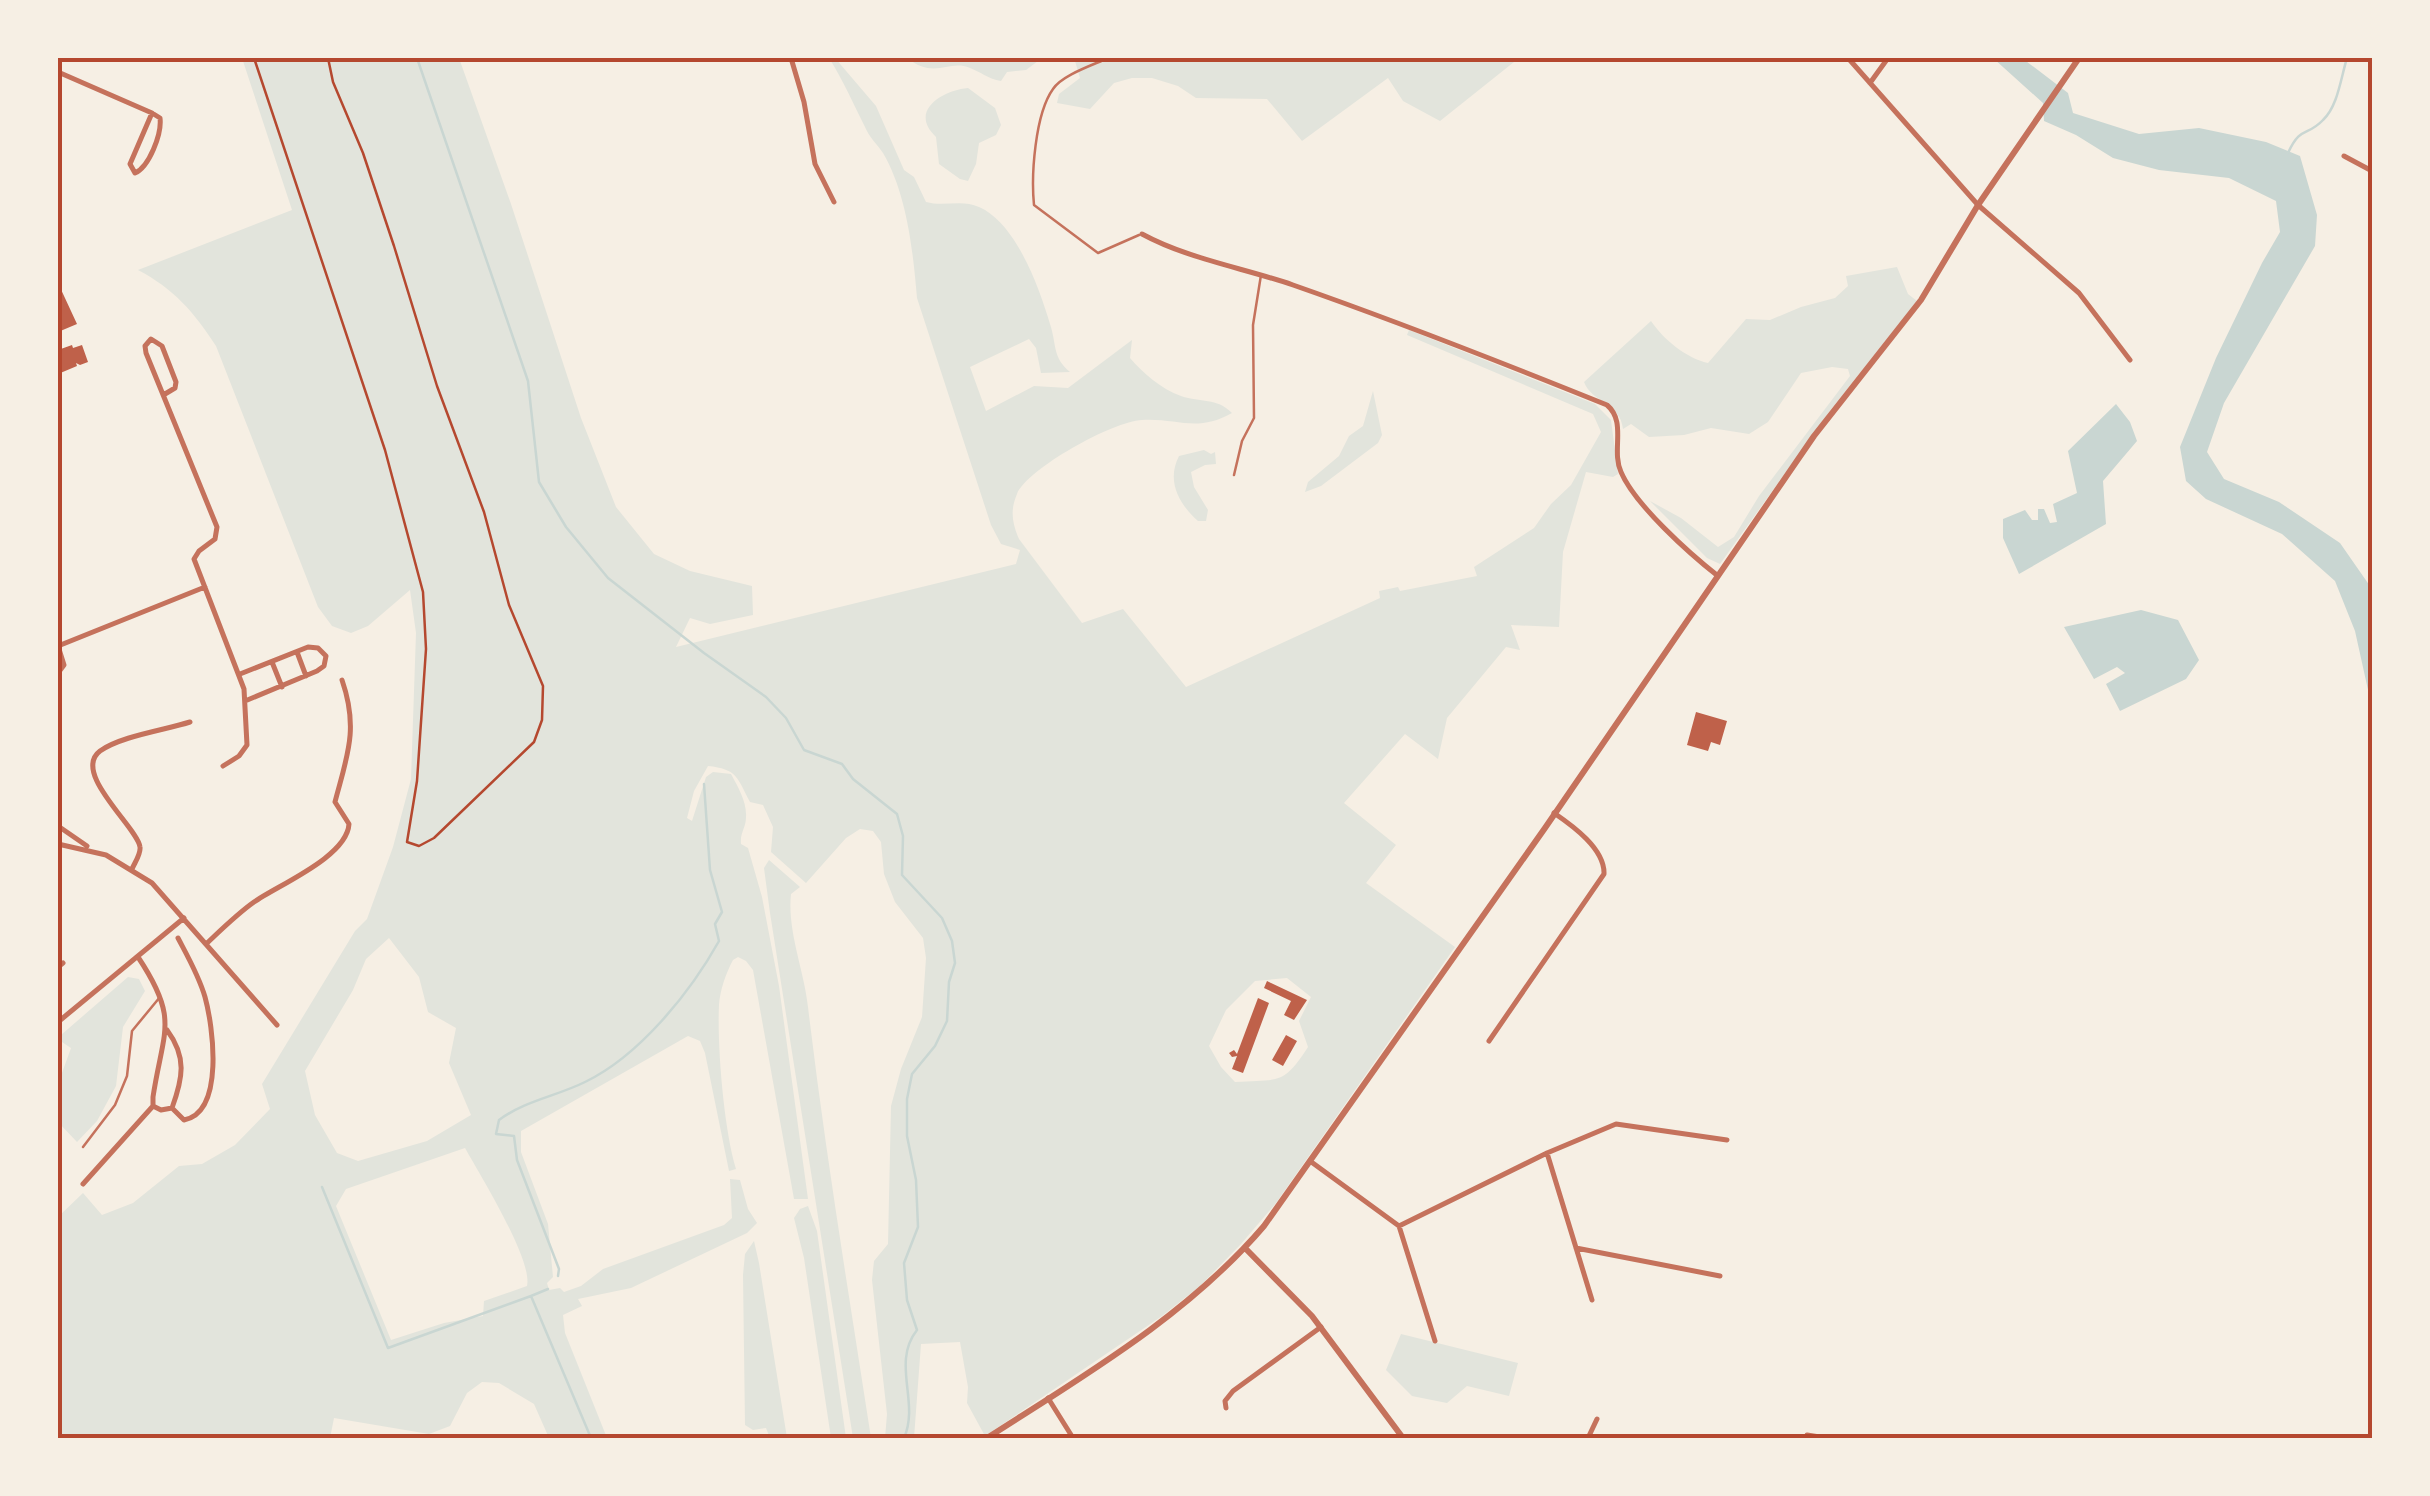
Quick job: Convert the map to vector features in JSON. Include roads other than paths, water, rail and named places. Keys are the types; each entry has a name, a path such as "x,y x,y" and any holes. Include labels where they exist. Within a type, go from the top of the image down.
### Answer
{"street":[{"path":"790,58 804,102 815,164 834,202"},
{"path":"1848,58 1978,205 2079,293 2130,360"},
{"path":"1870,83 1888,58"},
{"path":"988,1438 1172,1315 1244,1248 1310,1162 1814,436 1921,300 1978,205 2080,58"},
{"path":"58,72 152,113 160,118 162,127 144,168 134,173 130,164 152,113"},
{"path":"2344,156 2372,171"},
{"path":"1142,234 1161,244 1397,322 1610,407 1616,418 1619,468 1627,483 1679,542 1718,576"},
{"path":"165,394 175,388 176,382 162,346 151,339 145,349 217,527 215,540 194,558 240,674 244,701 246,745 239,756 223,766"},
{"path":"58,673 64,664 58,646 205,587"},
{"path":"240,674 312,647 325,655 322,667 244,701"},
{"path":"297,652 306,676"},
{"path":"272,662 282,687"},
{"path":"206,944 254,902 322,859 342,841 349,826 335,805 348,762 351,732 350,706 342,680"},
{"path":"132,868 139,843 106,799 94,766 95,757 122,742 190,722"},
{"path":"1490,1041 1605,872 1599,854 1554,814"},
{"path":"58,826 94,851 132,868 158,888 277,1025"},
{"path":"58,844 94,851"},
{"path":"58,1022 184,918"},
{"path":"172,1108 184,1120 192,1119 202,1110 210,1088 213,1060 204,993 178,938"},
{"path":"138,956 160,997 168,1030 183,1061 172,1108"},
{"path":"84,1184 153,1106 168,1030"},
{"path":"153,1106 162,1110 172,1108"},
{"path":"1399,1226 1547,1153 1616,1124 1727,1140"},
{"path":"1547,1153 1592,1300"},
{"path":"1310,1162 1399,1226 1435,1341"},
{"path":"1244,1248 1321,1326 1403,1438"},
{"path":"1576,1248 1720,1276"},
{"path":"1226,1408 1225,1400 1232,1392 1321,1326"},
{"path":"1048,1398 1073,1438"},
{"path":"1588,1438 1597,1419"},
{"path":"1807,1434 1826,1438"}],"lane":[{"path":"1108,58 1054,86 1030,169 1034,205 1098,252 1142,234"},
{"path":"1234,475 1242,440 1254,418 1253,326 1261,274"},
{"path":"83,1146 115,1106 129,1066 132,1030 160,997"}],"waterway":[{"path":"417,58 528,381 539,482 566,527 608,578 766,697 786,718 804,750 842,764 853,779 897,814 903,836 902,875 942,918 952,941 955,963 949,982 947,1021 935,1046 912,1074 907,1099 907,1136 916,1180 918,1227 904,1263 907,1300 917,1330 906,1356 909,1411 904,1438"},
{"path":"2288,153 2297,138 2328,114 2347,58"},
{"path":"558,1276 559,1269 517,1160 514,1136 496,1134 499,1120 585,1082 625,1056 678,1002 707,961 719,941 715,924 722,912 710,870 704,784"},
{"path":"322,1187 388,1348 531,1296"},
{"path":"548,1289 531,1296 591,1438"}]}
